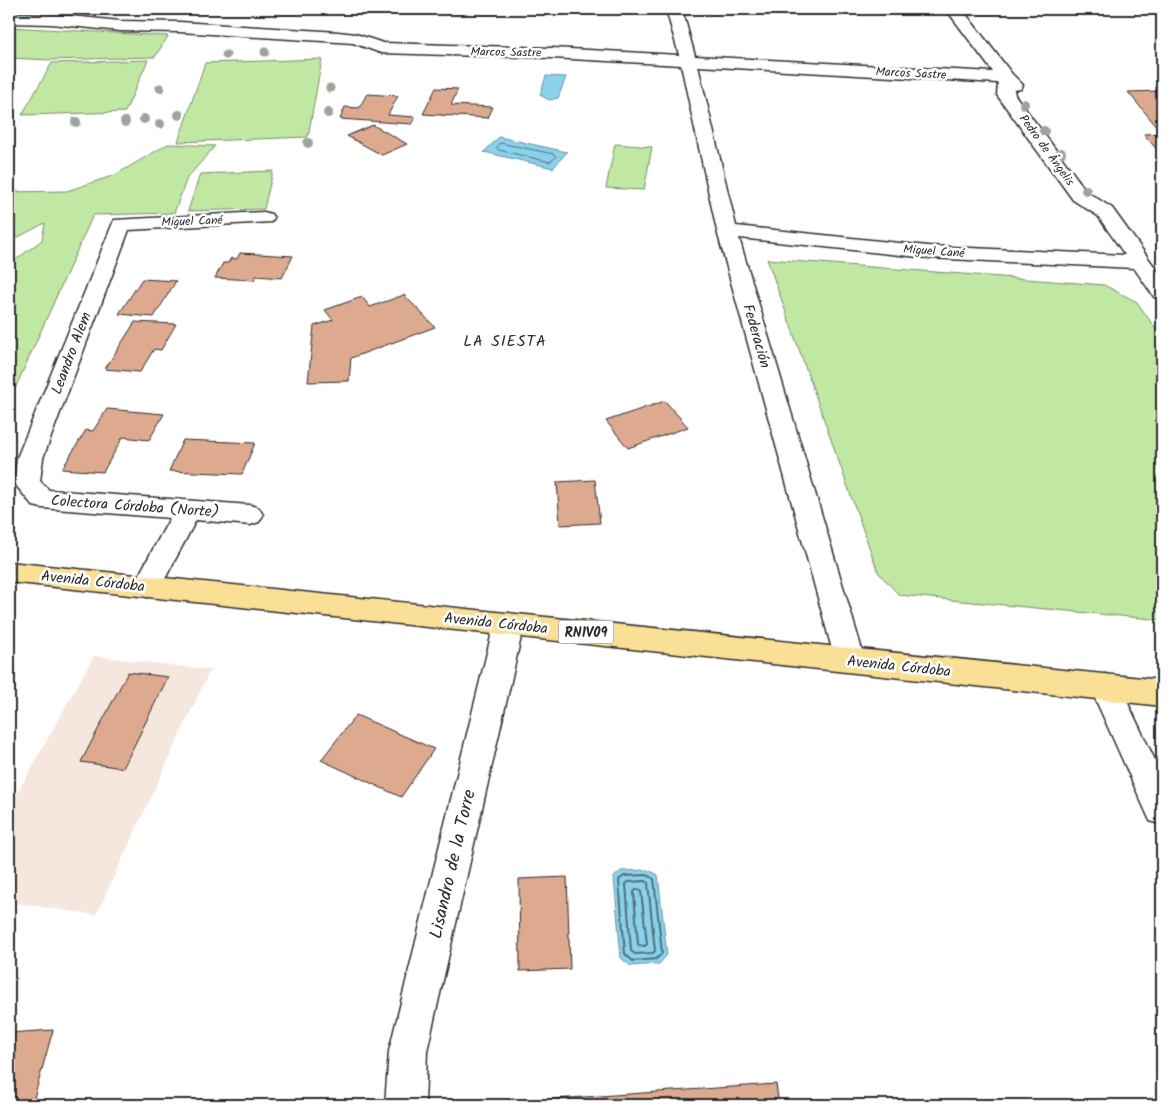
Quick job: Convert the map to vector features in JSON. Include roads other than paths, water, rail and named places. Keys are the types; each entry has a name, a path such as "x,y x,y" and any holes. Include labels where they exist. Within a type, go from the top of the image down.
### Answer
{"main road":[{"name":"Avenida Córdoba","path":"9,572 1162,693"}],"street":[{"name":"Federación","path":"674,9 689,62 727,231 850,660"},
{"name":"Pedro de Ángelis","path":"954,9 1006,78 1028,95"},
{"name":"Marcos Sastre","path":"9,18 54,14 120,26 180,27 338,37 356,40 381,48 552,53 1006,78"},
{"name":"Pedro de Ángelis","path":"1006,78 1006,95 1080,196 1105,212 1162,292"},
{"name":"Pedro de Ángelis","path":"1099,189 1104,196 1105,212"},
{"name":"Miguel Cané","path":"120,224 264,218"},
{"name":"Leandro Alem","path":"27,483 30,458 120,224"},
{"name":"Miguel Cané","path":"727,231 928,252 1140,262"},
{"name":"Colectora Córdoba (Norte)","path":"27,483 42,499 250,515"},
{"path":"146,586 188,510"},
{"name":"Lisandro de la Torre","path":"405,1105 408,1052 509,624"},
{"path":"1105,688 1162,810"}],"water":[{"path":"546,76 566,77 558,98 549,100 540,95"},
{"path":"499,137 567,152 553,168 484,152"},
{"path":"649,870 658,875 667,955 659,964 631,966 621,958 614,877 621,871"}],"district":[{"name":"LA SIESTA","path":"505,340"}]}
